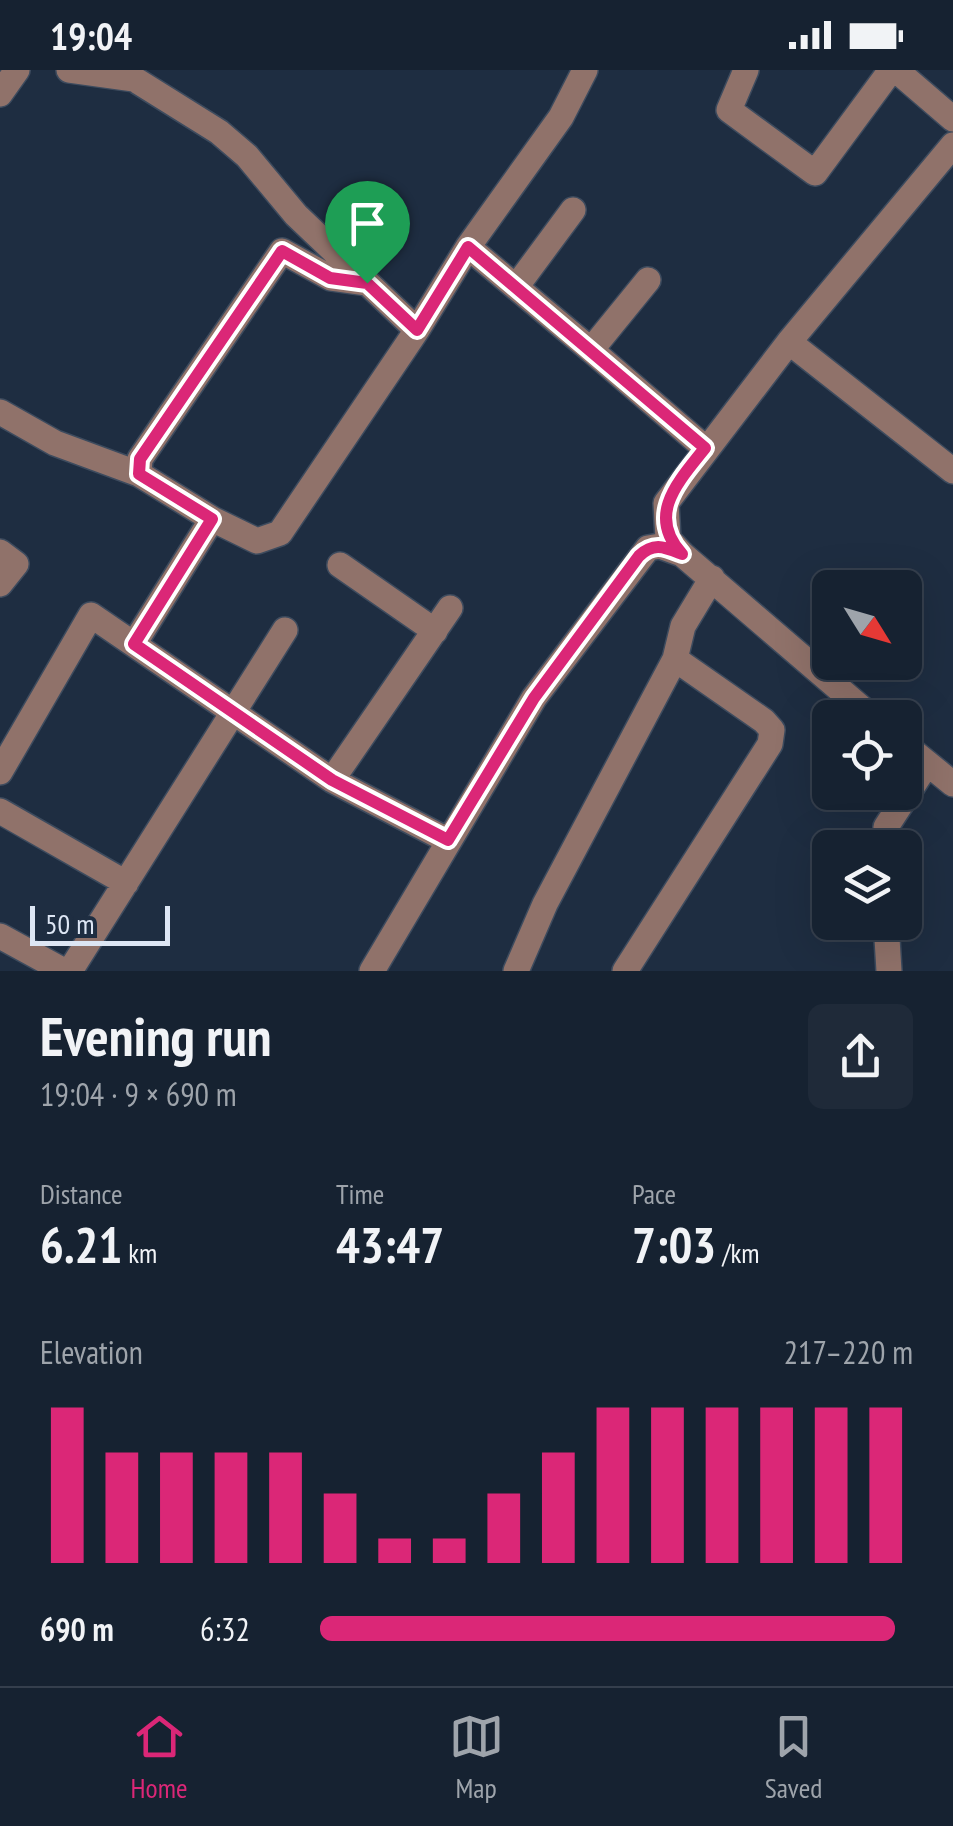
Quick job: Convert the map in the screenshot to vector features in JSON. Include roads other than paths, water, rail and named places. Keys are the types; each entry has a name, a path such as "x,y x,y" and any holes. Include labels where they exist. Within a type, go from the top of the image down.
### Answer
{"street":[{"path":"0,94 17,70"},
{"path":"69,70 134,80 219,132 247,156 296,215 417,330"},
{"path":"0,412 55,443 139,474 212,519 257,541 280,534 468,247 528,167 586,70"},
{"path":"746,70 729,110 815,172 893,70 953,119"},
{"path":"852,700 668,540 666,503 705,448 953,145"},
{"path":"516,287 573,210"},
{"path":"468,247 705,448"},
{"path":"139,474 140,459 282,251 330,278 367,283"},
{"path":"591,350 648,280"},
{"path":"790,342 953,470"},
{"path":"134,644 212,519"},
{"path":"372,971 534,698 639,556 648,548 660,546 682,554"},
{"path":"0,552 16,564 0,584"},
{"path":"340,564 434,631"},
{"path":"516,971 545,904 675,659 683,626 712,578"},
{"path":"332,780 450,608"},
{"path":"0,772 92,615 332,780 448,840"},
{"path":"0,936 67,971 285,630"},
{"path":"625,971 770,744 772,730 764,722 675,659"},
{"path":"922,760 953,784"},
{"path":"886,830 927,764"},
{"path":"0,810 126,884"},
{"path":"887,940 890,971"}]}
